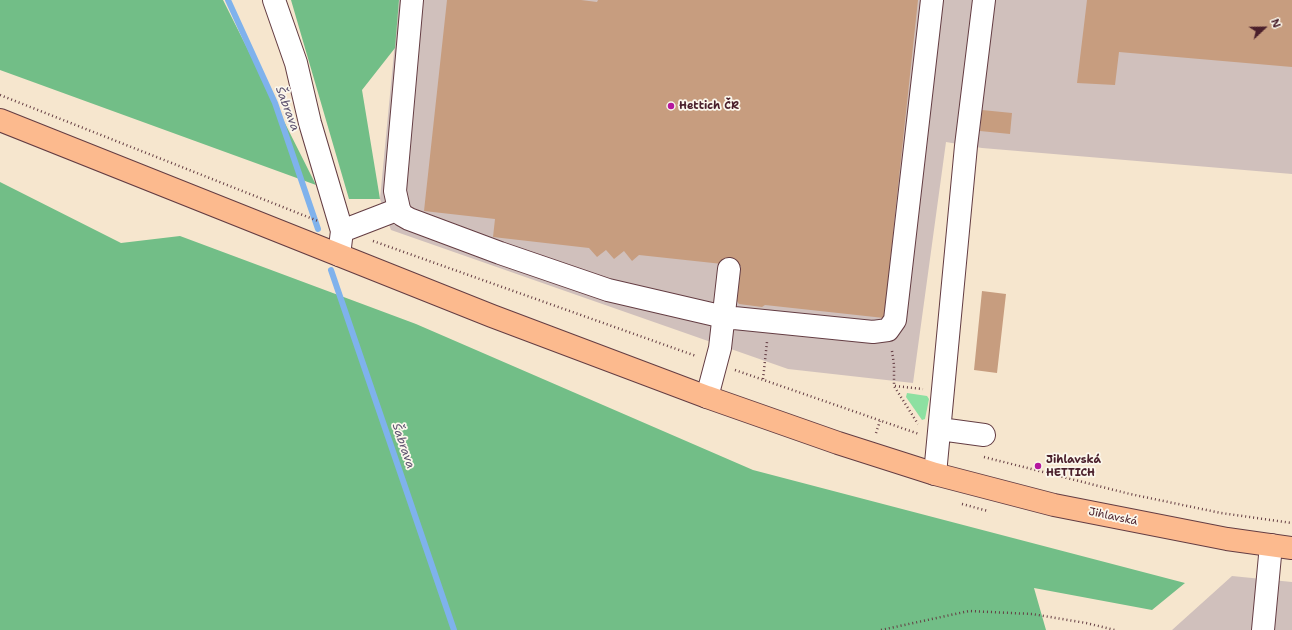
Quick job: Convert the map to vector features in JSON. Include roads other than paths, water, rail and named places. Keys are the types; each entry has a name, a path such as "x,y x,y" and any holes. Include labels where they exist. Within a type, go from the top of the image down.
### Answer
{"main road":[{"name":"Jihlavská","path":"0,120 492,316 707,397 831,441 935,474 1054,504 1168,528 1282,546"}],"lane":[{"path":"274,0 296,63 336,228 339,255"},
{"path":"412,0 395,191 402,215 409,220 582,283 608,290 724,317 873,332 888,330 895,320 897,312 932,0"},
{"path":"935,474 928,432 966,154 984,0"},
{"path":"336,228 399,209"},
{"path":"707,397 717,364 729,269"},
{"path":"928,432 983,446"},
{"path":"1263,630 1282,546"}],"waterway":[{"name":"Šabrava","path":"228,0 275,103 318,229"},
{"name":"Šabrava","path":"331,270 454,630"}],"place":[{"name":"Hettich ČR","path":"671,106"},
{"name":"Jihlavská HETTICH","path":"1038,466"}]}
